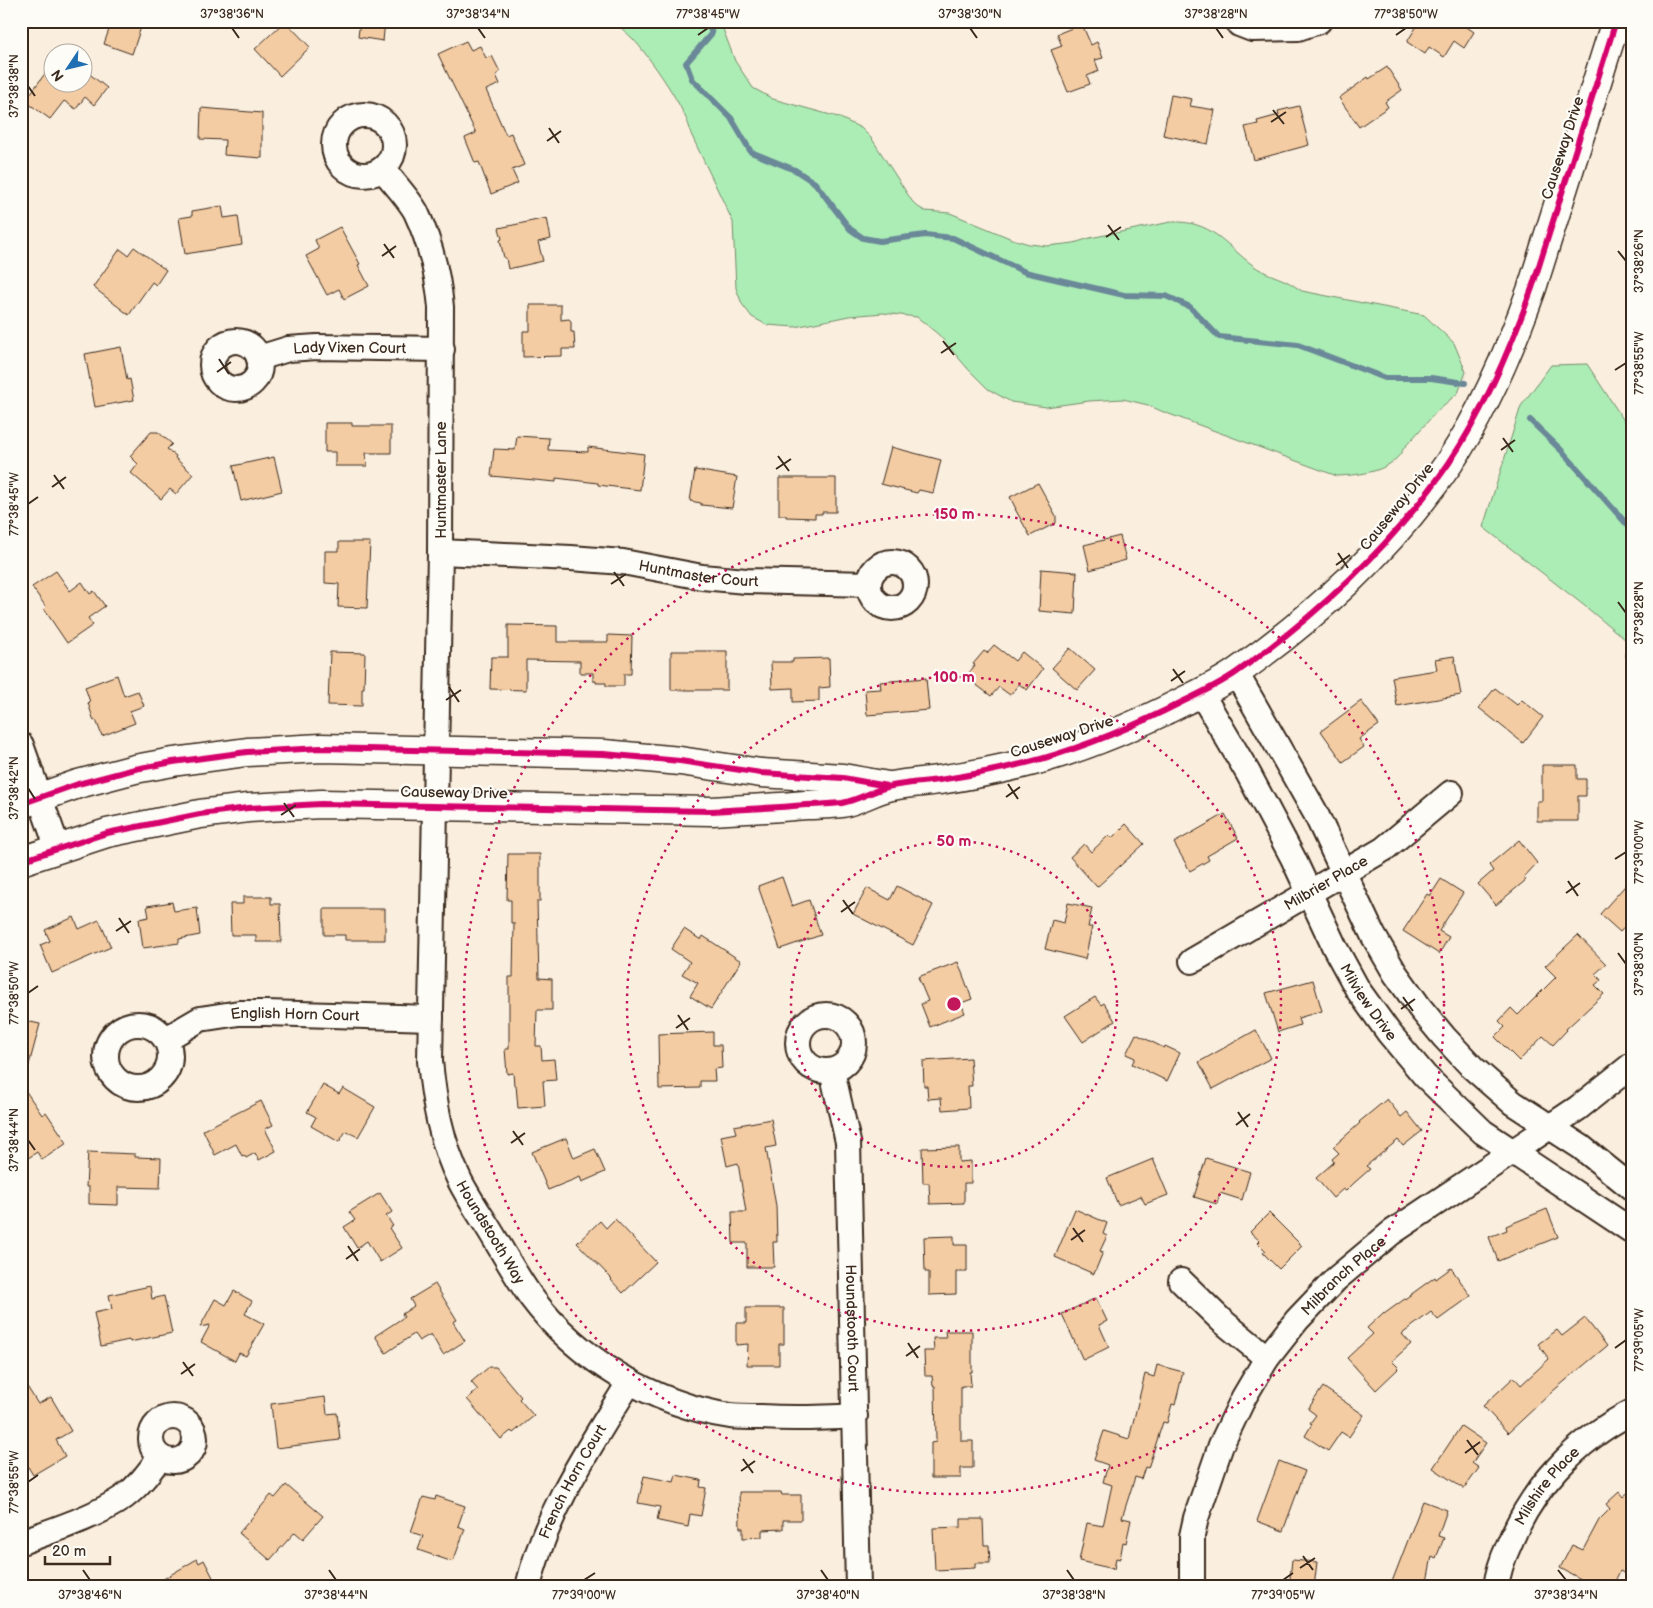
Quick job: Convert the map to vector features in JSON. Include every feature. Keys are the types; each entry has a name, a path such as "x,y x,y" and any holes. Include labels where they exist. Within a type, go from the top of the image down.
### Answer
{"street":[{"path":"1239,24 1252,29 1298,28 1319,21"},
{"name":"Causeway Drive","path":"21,861 107,833 200,814 248,808 321,804 711,811 845,802 889,786 942,780 1008,768 1043,758 1106,737 1202,693 1236,673 1321,607 1344,586 1380,550 1427,492 1467,434 1495,378 1523,312 1616,21"},
{"name":"Huntmaster Lane","path":"383,169 415,211 430,248 439,289 442,349 440,552 434,805"},
{"name":"Lady Vixen Court","path":"259,358 288,349 317,347 442,349"},
{"name":"Huntmaster Court","path":"440,552 622,562 702,577 746,581 868,584"},
{"path":"1236,673 1315,812 1373,935 1395,973 1420,1008 1473,1068 1514,1103 1581,1147 1632,1188"},
{"name":"Milview Drive","path":"1202,693 1248,773 1293,858 1335,948 1358,990 1389,1033 1425,1076 1483,1132 1632,1231"},
{"path":"21,745 31,800 58,849"},
{"name":"Causeway Drive","path":"31,800 78,784 135,769 172,762 247,752 321,748 604,754 680,761 761,773 843,778 889,786"},
{"name":"Milbrier Place","path":"1192,961 1384,849 1451,793"},
{"name":"Houndstooth Way","path":"434,805 430,1061 434,1100 444,1139 460,1181 520,1282 560,1331 600,1364 658,1396 690,1407 731,1416 794,1419 855,1416"},
{"name":"English Horn Court","path":"166,1039 200,1019 239,1013 431,1018"},
{"name":"Milbranch Place","path":"1192,1587 1192,1536 1196,1518 1221,1445 1244,1397 1267,1358 1297,1320 1336,1279 1390,1233 1550,1128 1610,1084 1632,1065"},
{"name":"Houndstooth Court","path":"832,1071 848,1142 858,1587"},
{"path":"1181,1281 1221,1320 1267,1358"},
{"name":"French Horn Court","path":"528,1587 550,1520 561,1496 630,1381"},
{"name":"Milshire Place","path":"1496,1587 1498,1572 1514,1533 1531,1502 1551,1474 1572,1453 1618,1419 1632,1412"},
{"path":"21,1542 100,1512 124,1496 143,1479 160,1457"}],"green space":[{"path":"611,21 720,21 735,61 753,88 773,99 838,117 861,128 872,139 912,201 925,211 950,213 1012,239 1029,244 1047,246 1074,243 1090,238 1171,222 1185,222 1197,225 1217,235 1254,266 1302,291 1424,315 1454,343 1466,372 1458,393 1438,410 1392,462 1375,471 1337,476 1148,405 1123,399 1089,401 1046,407 1011,402 988,389 939,335 917,317 883,313 849,316 795,327 767,325 752,317 742,304 736,288 733,222 691,134 683,112 667,84 639,46 625,31"},
{"path":"1587,364 1632,433 1632,645 1483,527 1521,406 1551,365"}],"building":[{"path":"112,21 143,21 132,54 104,44"},
{"path":"285,21 310,47 280,76 255,49"},
{"path":"360,21 385,21 383,41 358,37"},
{"path":"1420,21 1458,21 1474,32 1464,48 1454,41 1444,57 1429,47 1425,54 1407,42"},
{"path":"1082,24 1091,45 1097,42 1103,58 1095,60 1099,71 1087,76 1090,84 1068,92 1051,50 1062,46 1057,34"},
{"path":"466,41 471,50 480,46 486,58 492,56 500,72 496,75 500,84 486,90 506,135 511,133 524,165 512,170 518,183 491,194 479,162 475,163 465,138 476,133 438,54"},
{"path":"1387,67 1402,90 1385,102 1388,107 1359,127 1339,98 1368,77 1369,79"},
{"path":"92,76 107,88 94,105 85,97 76,109 64,101 50,119 25,101 42,78 42,92 92,92"},
{"path":"1171,95 1192,99 1190,106 1215,110 1208,144 1163,135"},
{"path":"1299,106 1309,145 1254,160 1245,127 1258,124 1257,121 1279,115 1278,111"},
{"path":"201,108 262,113 262,158 224,155 225,140 200,139"},
{"path":"222,206 224,218 238,216 242,245 185,254 179,218 192,216 192,211"},
{"path":"547,218 551,239 538,242 543,261 508,269 500,240 502,239 499,228"},
{"path":"340,227 360,264 358,265 369,286 344,299 339,289 327,295 306,256 319,249 315,240"},
{"path":"134,247 166,270 156,285 152,282 129,315 93,287 120,249 128,255"},
{"path":"530,305 561,305 561,320 569,319 571,321 571,332 574,332 575,349 562,349 562,356 523,357 523,331 530,331"},
{"path":"121,347 127,380 130,379 134,400 95,407 85,354"},
{"path":"325,423 352,423 352,426 391,426 391,453 366,453 367,466 335,466 335,452 325,452"},
{"path":"151,432 158,432 172,444 167,449 193,474 176,494 170,489 161,499 131,473 138,464 130,456"},
{"path":"517,436 549,438 548,450 588,452 588,447 644,454 640,490 556,478 556,482 491,476 494,449 515,450"},
{"path":"891,447 941,460 933,493 919,490 917,493 881,484"},
{"path":"274,457 282,491 241,501 233,466"},
{"path":"695,470 737,477 732,508 701,505 701,503 690,501"},
{"path":"779,478 836,478 836,512 815,514 815,518 779,515"},
{"path":"1038,483 1056,516 1056,523 1030,536 1010,497"},
{"path":"1120,536 1126,560 1090,570 1084,545"},
{"path":"339,542 370,542 367,608 338,607 339,584 325,583 325,551 339,551"},
{"path":"1041,569 1077,572 1075,614 1039,611"},
{"path":"56,571 70,591 82,582 90,594 94,591 105,606 88,618 93,625 67,643 32,587"},
{"path":"508,625 557,626 557,642 608,642 608,635 632,636 631,674 624,674 624,686 606,686 606,683 596,683 596,681 593,681 593,673 580,673 580,661 526,660 526,690 490,689 491,657 508,657"},
{"path":"994,645 1015,661 1022,652 1043,669 1027,690 1019,684 1010,695 999,687 991,696 966,677 975,665 973,664 984,651 987,653"},
{"path":"1070,648 1095,670 1077,690 1052,668"},
{"path":"671,651 727,651 727,690 671,690"},
{"path":"330,652 365,653 362,706 328,705"},
{"path":"1454,656 1461,695 1397,706 1392,677 1437,670 1435,659"},
{"path":"829,658 830,687 819,688 819,701 793,702 793,688 772,689 771,662 793,662 793,659"},
{"path":"117,675 124,696 138,691 144,706 130,711 135,723 102,736 96,720 94,721 85,687"},
{"path":"926,678 929,710 867,715 865,690 881,689 880,682"},
{"path":"1495,688 1517,705 1522,700 1543,717 1523,743 1479,708"},
{"path":"1361,701 1379,725 1359,739 1364,747 1343,762 1321,731"},
{"path":"1542,765 1577,765 1577,779 1586,779 1586,796 1578,796 1578,821 1537,821 1537,801 1542,801"},
{"path":"1225,814 1238,838 1207,856 1209,860 1190,871 1174,843"},
{"path":"1126,824 1144,844 1097,887 1070,857 1084,844 1091,852 1109,835 1112,838"},
{"path":"1519,840 1537,863 1524,877 1526,880 1496,905 1478,884 1493,871 1489,865"},
{"path":"508,854 540,854 540,901 537,901 539,978 552,979 552,1010 537,1010 536,1046 541,1046 542,1060 554,1059 556,1080 543,1081 545,1106 518,1108 513,1073 507,1074 505,1049 509,1049 509,977 513,977 514,923 511,923 511,900 507,900"},
{"path":"782,877 792,906 809,900 821,935 780,949 758,886"},
{"path":"1632,878 1632,919 1620,932 1600,914"},
{"path":"1441,879 1463,893 1439,931 1449,937 1439,954 1403,931 1427,894 1430,896"},
{"path":"897,886 933,905 913,945 853,914 867,888 890,900"},
{"path":"243,897 271,897 271,904 280,904 281,942 256,942 256,935 231,935 230,904 243,904"},
{"path":"172,902 174,911 197,908 200,935 179,939 179,943 143,948 139,919 149,917 147,906"},
{"path":"1068,903 1092,908 1088,927 1092,927 1085,959 1045,949 1052,920 1064,923"},
{"path":"324,909 385,909 385,940 345,940 345,935 324,935"},
{"path":"74,917 79,929 99,920 111,947 52,973 40,945 50,941 45,930"},
{"path":"684,929 701,940 703,936 741,961 711,1009 690,996 698,983 682,974 690,962 671,949"},
{"path":"1578,935 1606,964 1595,974 1601,980 1595,985 1604,994 1566,1029 1553,1045 1543,1036 1519,1061 1495,1037 1505,1027 1499,1021 1511,1008 1518,1015 1556,977 1545,966"},
{"path":"958,962 972,999 961,1003 965,1013 930,1027 921,1004 928,1001 918,977"},
{"path":"1313,980 1322,1011 1298,1018 1300,1025 1278,1032 1266,993"},
{"path":"1095,997 1101,1005 1104,1003 1115,1021 1083,1042 1065,1016"},
{"path":"21,1020 40,1024 27,1072 21,1071"},
{"path":"1256,1030 1271,1058 1213,1089 1199,1062"},
{"path":"713,1032 713,1045 721,1045 722,1068 714,1069 715,1081 700,1081 700,1088 659,1089 658,1034"},
{"path":"1136,1034 1164,1048 1165,1046 1180,1053 1167,1081 1132,1064 1135,1058 1126,1054"},
{"path":"970,1058 972,1086 968,1086 969,1108 942,1110 941,1098 928,1099 927,1086 924,1086 923,1061"},
{"path":"21,1084 42,1115 46,1112 67,1143 42,1160 37,1152 21,1163"},
{"path":"323,1085 339,1094 343,1088 375,1107 358,1137 346,1131 339,1142 311,1126 316,1117 307,1112"},
{"path":"1387,1099 1401,1117 1407,1112 1422,1131 1403,1146 1398,1140 1366,1166 1370,1169 1346,1191 1343,1189 1333,1198 1316,1178 1334,1162 1332,1159 1339,1153 1333,1147"},
{"path":"261,1101 273,1125 265,1129 276,1151 259,1160 255,1153 246,1158 244,1155 242,1156 236,1144 215,1155 203,1130"},
{"path":"771,1119 776,1146 766,1148 776,1206 777,1242 773,1242 774,1267 747,1267 747,1243 733,1243 732,1212 746,1212 738,1163 727,1166 721,1136 736,1133 734,1126"},
{"path":"566,1138 574,1158 595,1149 605,1172 582,1182 580,1177 548,1190 532,1152"},
{"path":"959,1147 959,1162 971,1161 971,1183 964,1183 964,1203 930,1204 929,1183 923,1183 922,1148"},
{"path":"88,1152 135,1154 135,1157 161,1158 160,1188 118,1187 118,1205 89,1204 89,1187 86,1187"},
{"path":"1206,1158 1250,1172 1242,1200 1220,1193 1217,1204 1194,1197"},
{"path":"1153,1159 1168,1195 1145,1204 1141,1196 1118,1205 1107,1178"},
{"path":"380,1193 392,1212 386,1216 393,1226 389,1228 402,1248 380,1262 367,1241 357,1248 344,1227 355,1220 349,1212"},
{"path":"1075,1209 1107,1223 1103,1234 1107,1236 1100,1251 1103,1252 1094,1274 1055,1257"},
{"path":"1547,1209 1558,1237 1498,1261 1489,1237 1507,1230 1506,1226"},
{"path":"1269,1213 1302,1246 1279,1269 1263,1253 1266,1251 1258,1243 1260,1241 1250,1232"},
{"path":"615,1219 656,1262 623,1293 577,1243 600,1221 606,1228"},
{"path":"954,1236 954,1245 967,1245 967,1272 956,1272 956,1294 929,1295 929,1272 925,1272 924,1237"},
{"path":"1451,1268 1471,1296 1438,1320 1431,1312 1402,1334 1411,1344 1392,1361 1399,1368 1376,1390 1347,1358 1373,1334 1367,1328 1383,1313"},
{"path":"435,1284 457,1320 453,1322 465,1341 443,1355 431,1334 419,1341 414,1334 386,1353 375,1336 404,1317 402,1314 414,1306 410,1299"},
{"path":"150,1286 152,1299 164,1296 172,1333 101,1346 94,1313 112,1309 109,1295"},
{"path":"234,1291 252,1301 245,1314 264,1324 246,1356 239,1353 235,1361 201,1342 210,1325 200,1327 215,1299 226,1305"},
{"path":"1096,1298 1107,1321 1099,1325 1109,1347 1083,1360 1062,1314"},
{"path":"746,1308 784,1308 784,1344 779,1344 779,1365 747,1365 748,1344 736,1345 736,1323 746,1323"},
{"path":"1585,1318 1607,1346 1553,1391 1508,1433 1483,1406 1514,1377 1521,1385 1549,1359 1538,1344 1557,1330 1562,1336"},
{"path":"945,1331 972,1331 971,1386 961,1386 961,1441 973,1441 973,1468 961,1468 961,1478 931,1478 931,1443 936,1442 935,1386 933,1386 932,1376 925,1376 924,1351 934,1351 933,1338 946,1338"},
{"path":"1157,1365 1183,1372 1175,1405 1172,1404 1167,1423 1163,1422 1148,1468 1145,1467 1141,1479 1135,1477 1122,1518 1131,1520 1126,1543 1123,1542 1120,1559 1116,1558 1114,1569 1079,1561 1087,1523 1103,1526 1112,1485 1103,1482 1108,1465 1094,1460 1104,1431 1129,1439 1145,1374 1154,1377"},
{"path":"489,1367 496,1367 534,1416 513,1433 511,1431 501,1439 467,1399 478,1390 471,1382"},
{"path":"21,1377 38,1404 51,1397 71,1431 56,1440 65,1456 33,1475 21,1455"},
{"path":"1323,1387 1364,1415 1349,1437 1341,1432 1328,1451 1305,1436 1312,1424 1310,1423 1316,1415 1308,1409"},
{"path":"325,1397 327,1414 337,1413 340,1440 276,1448 271,1404"},
{"path":"1461,1426 1486,1443 1472,1463 1479,1468 1464,1489 1433,1468"},
{"path":"1279,1461 1305,1471 1283,1531 1257,1521"},
{"path":"676,1475 701,1480 700,1487 706,1488 701,1516 690,1514 688,1527 659,1521 657,1520 660,1507 638,1503 644,1476 674,1482"},
{"path":"286,1485 323,1516 303,1539 295,1532 270,1560 239,1533 271,1495 275,1498"},
{"path":"1632,1489 1632,1560 1624,1573 1620,1571 1612,1587 1596,1587 1560,1568 1572,1545 1583,1550 1599,1520 1610,1509 1606,1504 1619,1492 1623,1497"},
{"path":"739,1492 781,1492 782,1495 801,1495 801,1520 783,1520 783,1529 762,1530 762,1537 743,1538 743,1528 740,1528"},
{"path":"436,1496 465,1506 458,1526 465,1529 453,1562 418,1550 423,1536 411,1532 423,1497 435,1500"},
{"path":"1423,1501 1447,1510 1438,1536 1444,1538 1436,1558 1432,1556 1426,1587 1390,1587"},
{"path":"961,1519 983,1519 984,1545 989,1545 990,1563 975,1563 975,1568 935,1570 933,1528 961,1527"},
{"path":"197,1559 199,1563 204,1560 218,1587 150,1587"},
{"path":"1292,1560 1317,1562 1314,1587 1289,1587"}],"waterway":[{"path":"706,21 712,33 686,63 692,79 731,118 751,152 795,170 815,183 850,229 863,238 880,241 925,235 953,238 1025,272 1124,295 1166,296 1190,307 1219,337 1298,345 1385,378 1431,378 1465,383"},
{"path":"1530,420 1561,450 1632,530"},
{"path":"1632,644 1628,654 1632,663"}],"cycle path":[{"path":"21,861 107,833 200,814 248,808 321,804 711,811 842,803 892,786 978,774 1059,753 1131,726 1210,688 1231,676 1297,627 1352,577 1403,523 1427,493 1462,443 1496,378 1524,310 1616,21"},
{"path":"21,804 78,784 135,769 247,752 321,748 604,754 680,761 761,773 843,778 887,786"}]}
